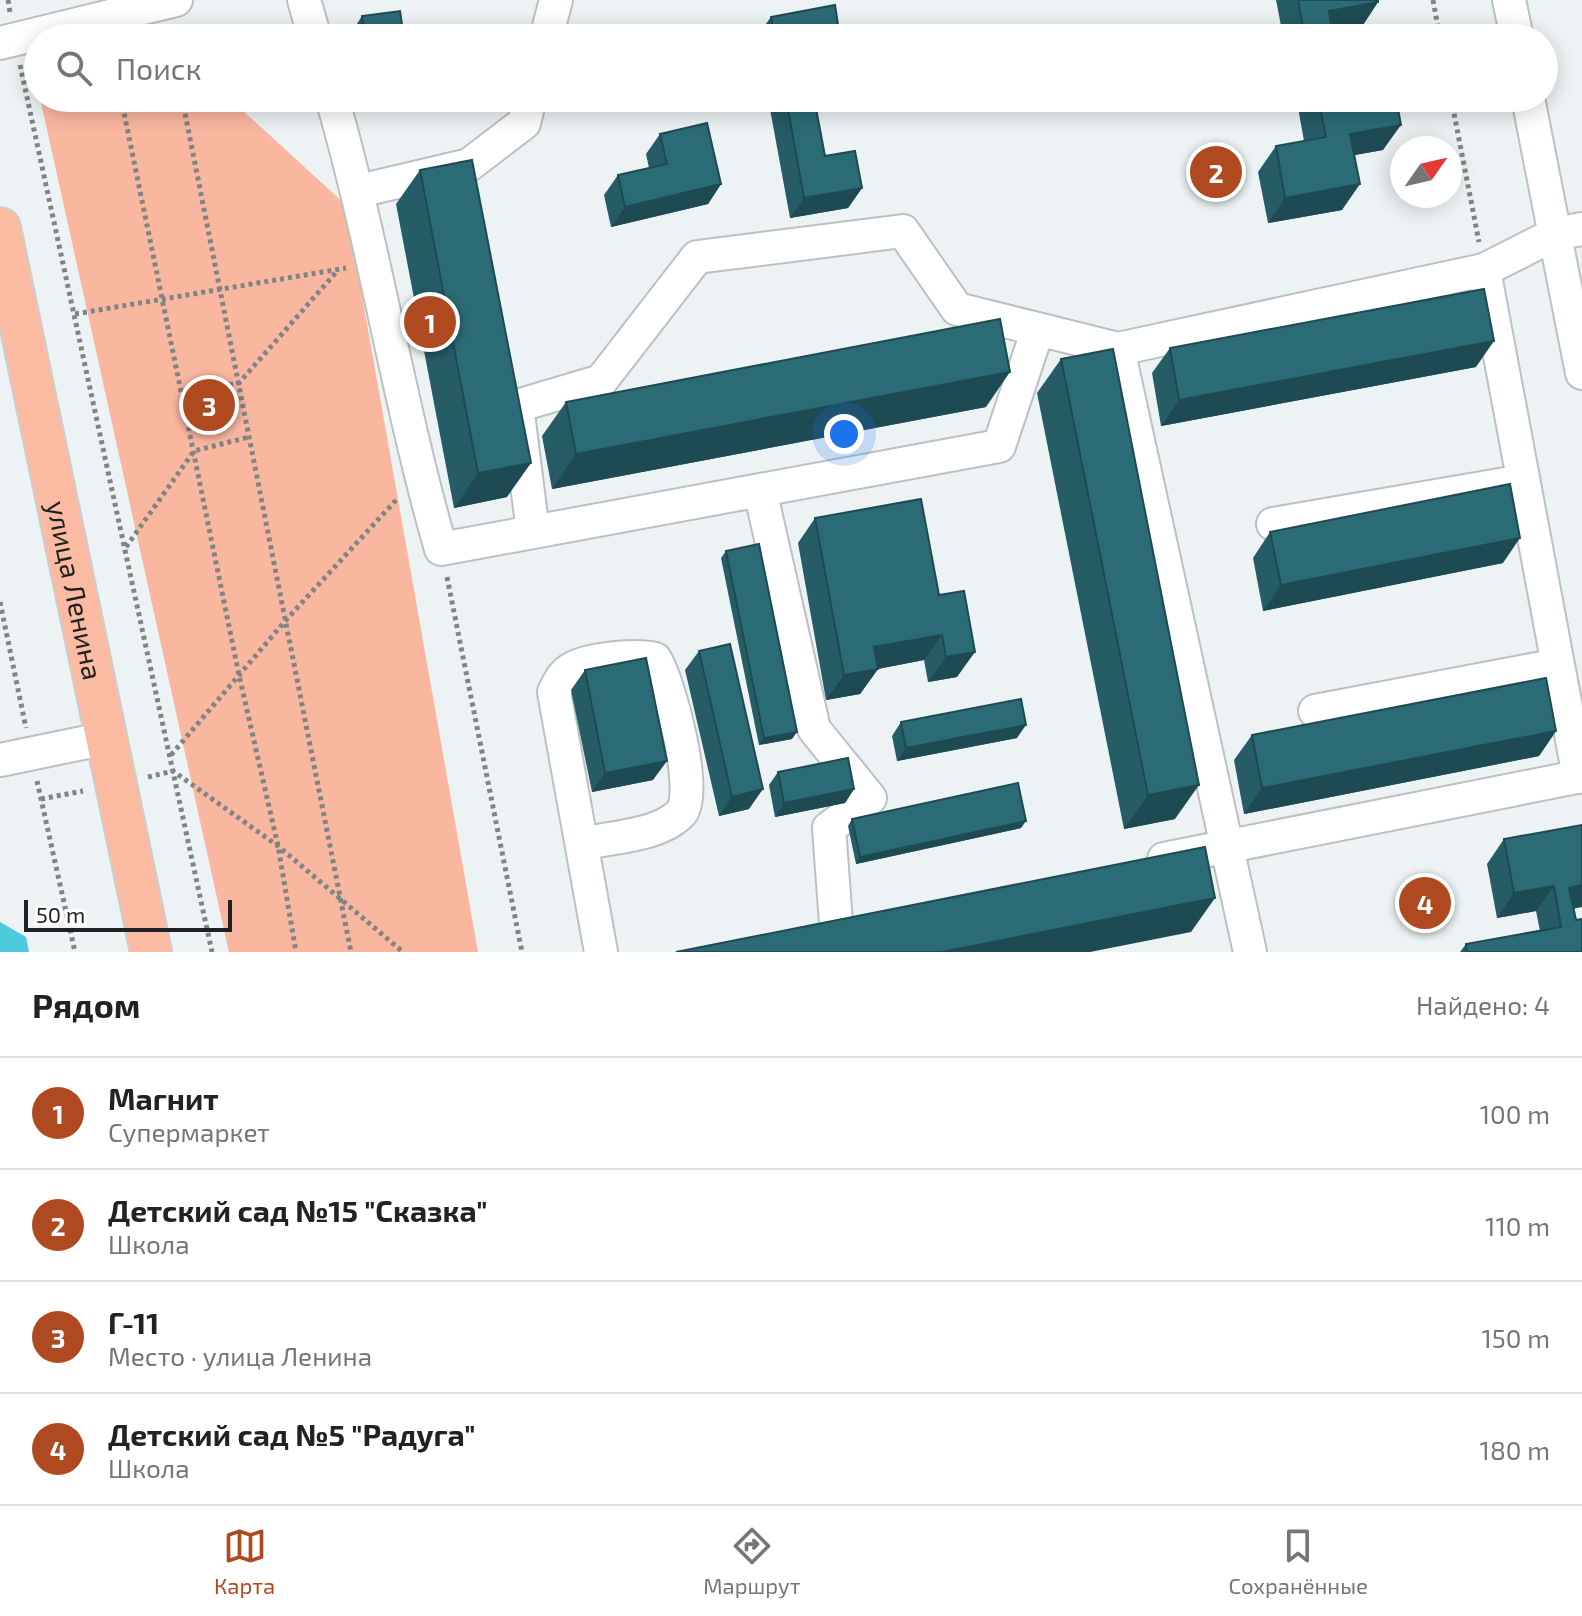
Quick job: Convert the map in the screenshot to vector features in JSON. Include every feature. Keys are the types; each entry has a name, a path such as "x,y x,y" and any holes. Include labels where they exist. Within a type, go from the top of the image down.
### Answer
{"main road":[{"name":"улица Ленина","path":"0,228 151,952"}],"street":[{"path":"77,24 176,0"},
{"path":"304,0 311,24"},
{"path":"550,24 556,0"},
{"path":"1509,0 1514,24"},
{"path":"336,112 359,191 420,474 441,549 999,446 1038,329"},
{"path":"359,191 472,180 524,123 527,112"},
{"path":"1532,112 1568,232 1582,373"},
{"path":"533,532 514,391 601,381 697,257 903,231 957,309 1118,349 1484,270 1568,232"},
{"path":"1132,865 1580,776 1484,270"},
{"path":"1118,349 1250,952"},
{"path":"1273,524 1523,481"},
{"path":"760,490 814,729 870,798 829,828 822,926 868,917"},
{"path":"582,844 666,825 683,811 688,790 667,678 655,659 641,655 575,667 562,677 554,692 601,952"},
{"path":"1315,711 1558,665"},
{"path":"0,760 107,738"}],"path":[{"path":"8,0 7,41 24,109"},
{"path":"1433,0 1437,24"},
{"path":"25,112 75,314 212,952"},
{"path":"124,112 239,675 278,846 296,952"},
{"path":"185,112 351,952"},
{"path":"1454,112 1484,270"},
{"path":"75,314 374,262"},
{"path":"182,393 239,383 339,269"},
{"path":"125,548 194,451 249,437"},
{"path":"170,756 286,620 420,474"},
{"path":"441,549 522,952"},
{"path":"41,799 173,771 278,846 403,952"}],"shaded area":[{"path":"43,112 244,112 346,205 478,952 229,952"}],"water":[{"path":"0,922 26,937 29,952 0,952"}],"building":[{"path":"1298,0 1378,0 1329,11 1331,24 1302,24"},
{"path":"835,5 838,24 772,24 771,17"},
{"path":"400,11 402,24 363,24 362,16"},
{"path":"789,112 817,112 825,156 855,151 862,188 804,198"},
{"path":"1321,112 1399,112 1401,125 1350,134 1360,184 1285,198 1276,146 1326,137"},
{"path":"707,123 721,184 625,207 618,175 667,164 660,134"},
{"path":"472,160 531,463 478,473 420,170"},
{"path":"1484,289 1494,341 1179,400 1170,348"},
{"path":"1000,319 1010,372 576,454 566,402"},
{"path":"1113,349 1199,785 1148,795 1061,359"},
{"path":"1510,484 1520,538 1281,585 1270,532"},
{"path":"921,499 939,595 964,591 975,652 946,657 942,635 874,647 878,669 844,675 815,518"},
{"path":"759,544 797,732 764,738 726,551"},
{"path":"730,644 763,789 732,797 699,651"},
{"path":"646,658 667,761 605,773 585,670"},
{"path":"1546,678 1556,731 1262,788 1252,735"},
{"path":"1021,699 1026,725 906,748 901,722"},
{"path":"848,758 854,789 784,803 778,772"},
{"path":"1018,783 1026,821 860,857 852,819"},
{"path":"1582,825 1582,885 1569,888 1576,920 1582,919 1582,952 1467,952 1466,944 1561,927 1554,886 1514,893 1504,839"},
{"path":"1205,847 1215,898 942,952 676,952"}],"place":[{"name":"Детский сад №15 \"Сказка\"","path":"1216,172"},
{"name":"Магнит","path":"430,322"},
{"name":"Г-11","path":"209,405"},
{"name":"Детский сад №5 \"Радуга\"","path":"1425,903"}]}
